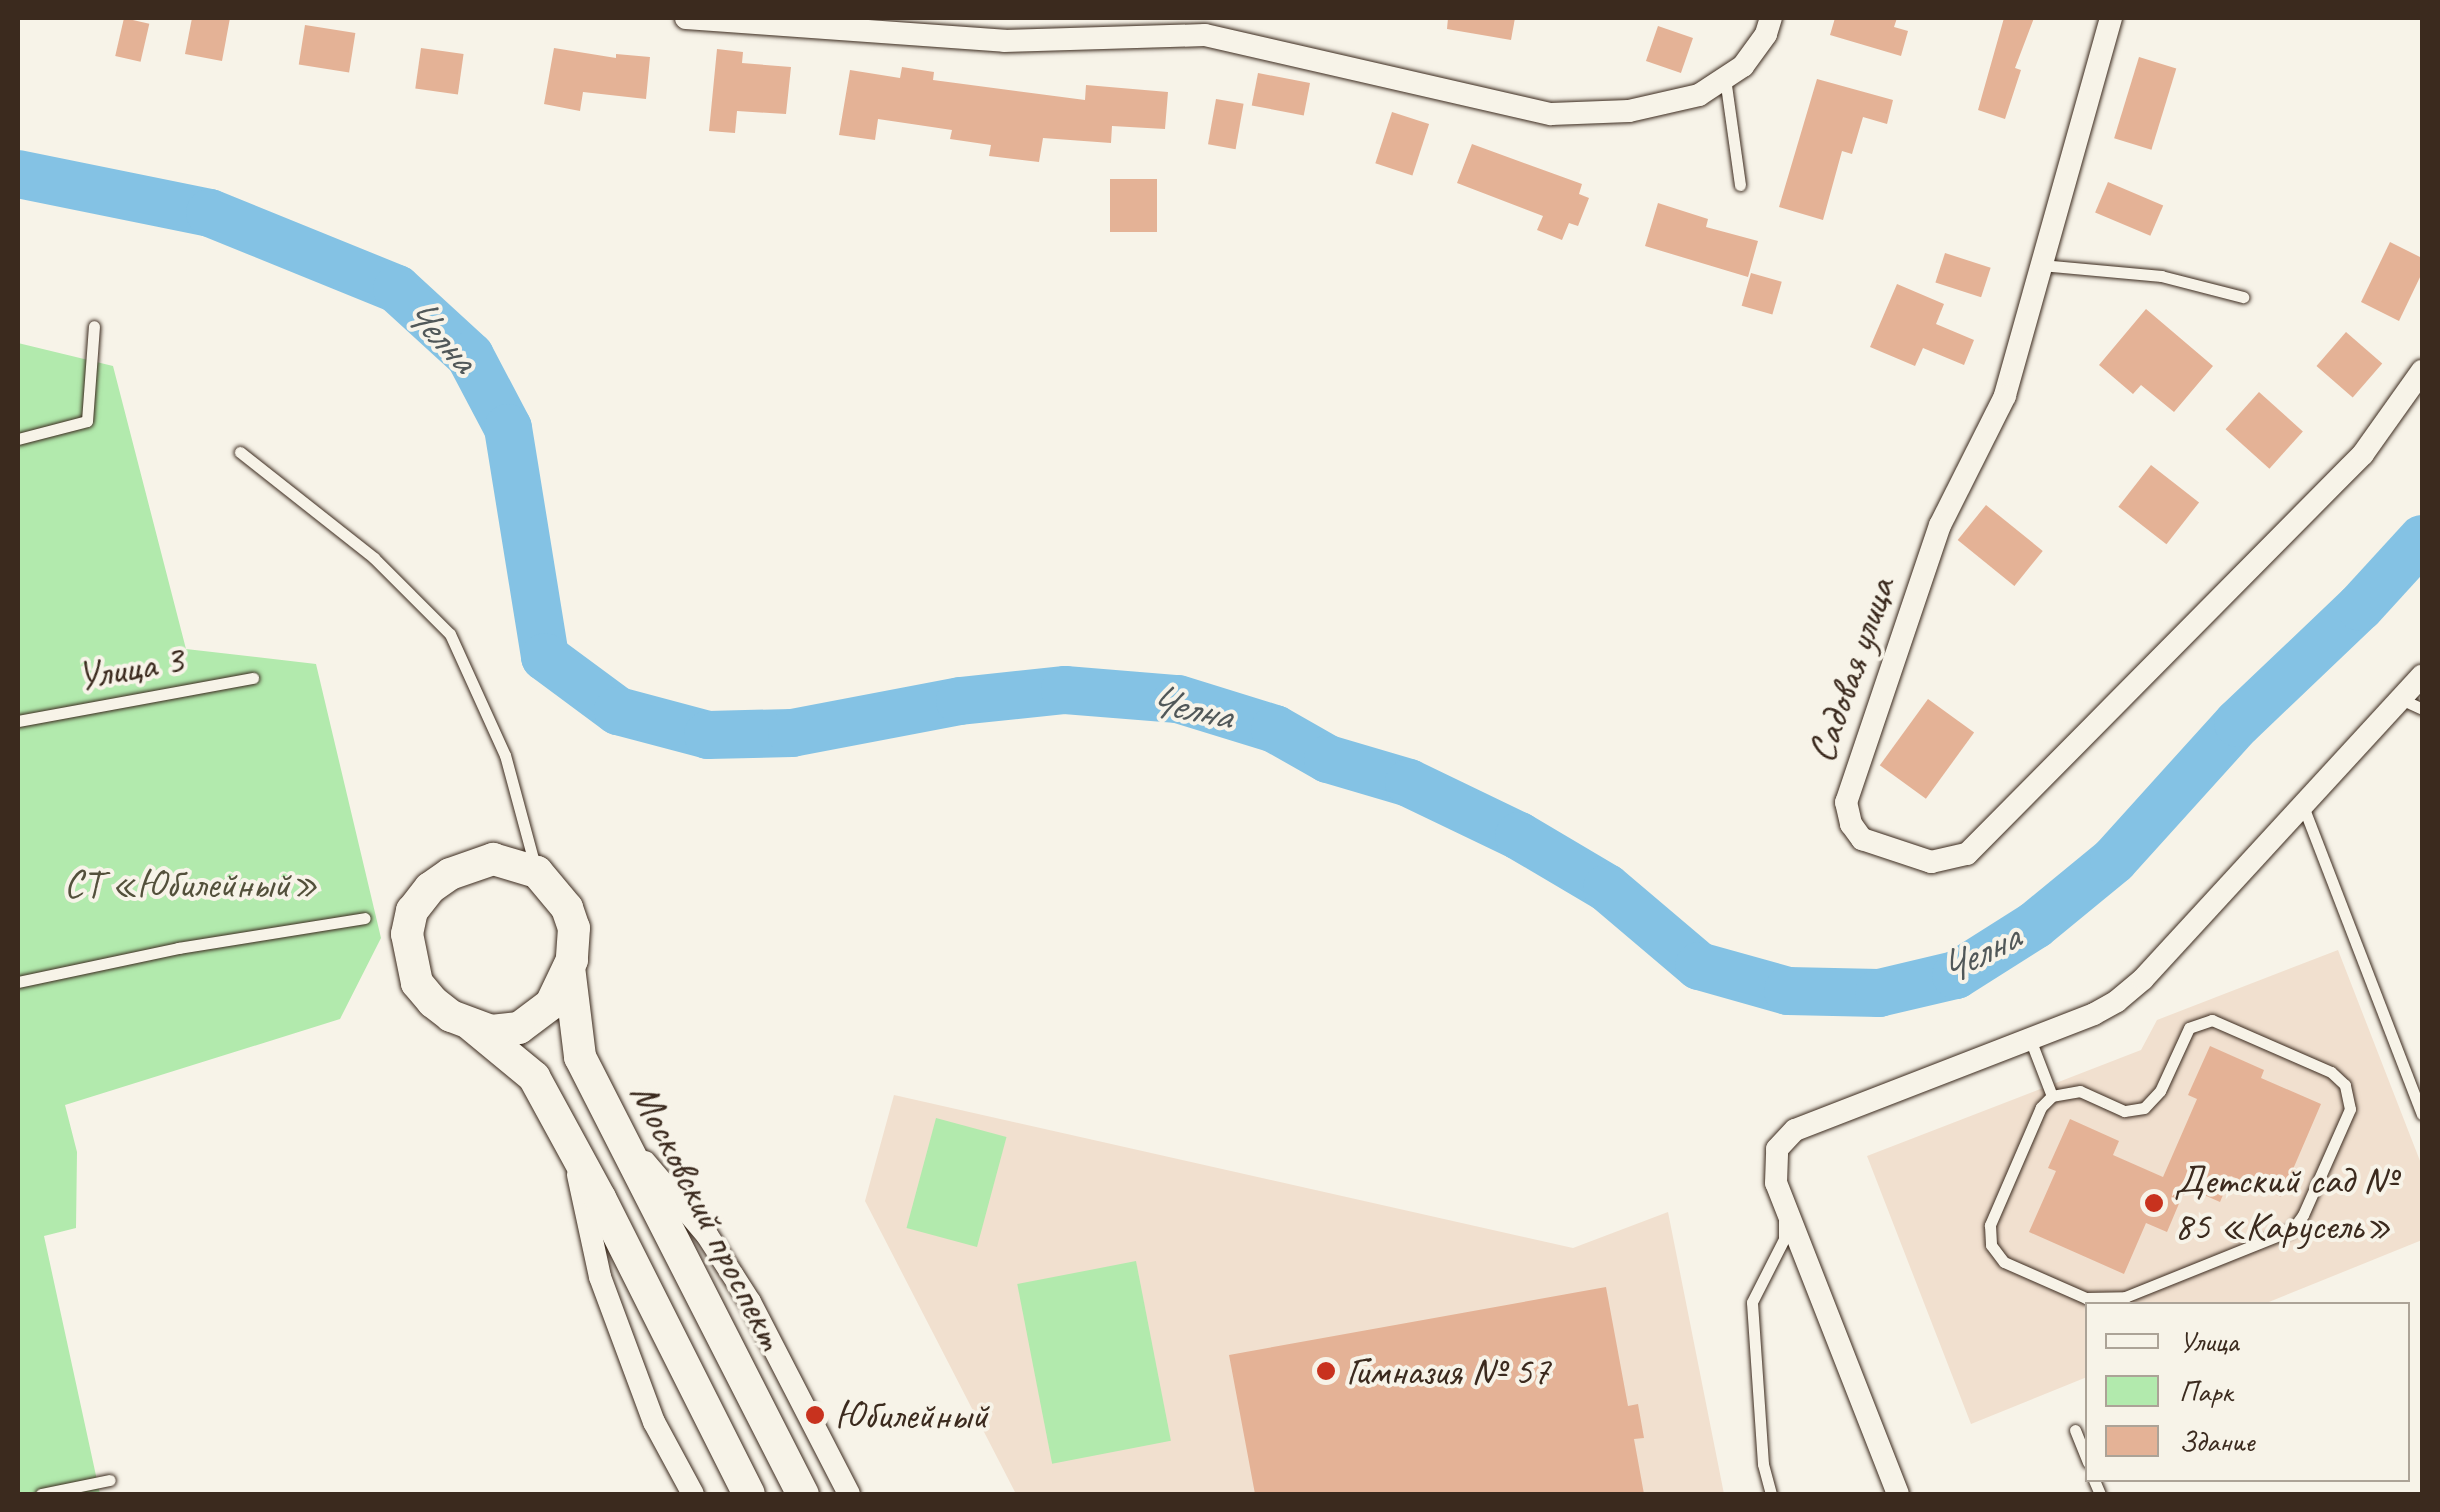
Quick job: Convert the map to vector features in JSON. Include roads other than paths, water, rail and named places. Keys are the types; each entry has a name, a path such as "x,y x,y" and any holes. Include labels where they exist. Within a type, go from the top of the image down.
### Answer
{"main road":[{"path":"536,872 493,859 471,864 430,888 412,911 406,934 416,982 451,1016 471,1025 534,1077 749,1494"},
{"name":"Московский проспект","path":"471,1025 491,1031 519,1028 539,1016 560,990 569,967 574,928 536,872"},
{"name":"Московский проспект","path":"569,967 580,1057 802,1494"}],"street":[{"path":"686,18 1004,41 1205,26 1552,114 1629,112 1699,95 1743,66 1766,34 1771,18"},
{"name":"Садовая улица","path":"2110,18 2005,396 1940,525 1846,802 1851,824 1862,839 1931,862 1966,854 2363,454 2422,371"},
{"path":"1898,1494 1783,1200 1773,1164 1777,1149 1796,1130 2094,1014 2134,988 2303,806 2412,704 2422,676"},
{"path":"616,1129 706,1235 750,1302 849,1494"},
{"path":"572,1147 600,1277 654,1422 693,1494"}],"lane":[{"path":"1724,78 1740,185"},
{"path":"2040,265 2161,276 2243,297"},
{"path":"18,439 87,420 94,326"},
{"path":"240,452 374,558 450,634 505,755 536,872"},
{"name":"Улица 3","path":"18,721 254,678"},
{"path":"2303,806 2422,1114"},
{"path":"18,982 178,948 364,918"},
{"path":"2212,1020 2331,1072 2344,1085 2350,1110 2304,1215 2292,1230 2124,1298 2106,1300 2086,1298 2004,1262 1991,1244 1990,1226 2042,1107 2052,1096 2080,1091 2124,1110 2144,1108 2160,1092 2189,1028 2212,1020"},
{"path":"2030,1039 2052,1096"},
{"path":"1771,1494 1762,1464 1752,1302 1784,1239 1783,1200"},
{"path":"2075,1430 2085,1455"},
{"path":"42,1494 110,1480"}],"waterway":[{"name":"Челна","path":"18,174 210,213 397,289 470,356 508,428 545,657 618,711 708,735 792,733 960,701 1065,690 1178,699 1275,729 1328,759 1409,783 1519,836 1607,888 1699,966 1788,991 1879,993 1956,975 2035,925 2114,860 2238,723 2360,607 2422,539"}],"place":[{"name":"Детский сад № 85 «Карусель»","path":"2154,1203"},
{"name":"Гимназия № 57","path":"1326,1371"},
{"name":"Юбилейный","path":"815,1415"}],"park label":[{"name":"СТ «Юбилейный»","path":"191,884"}]}
